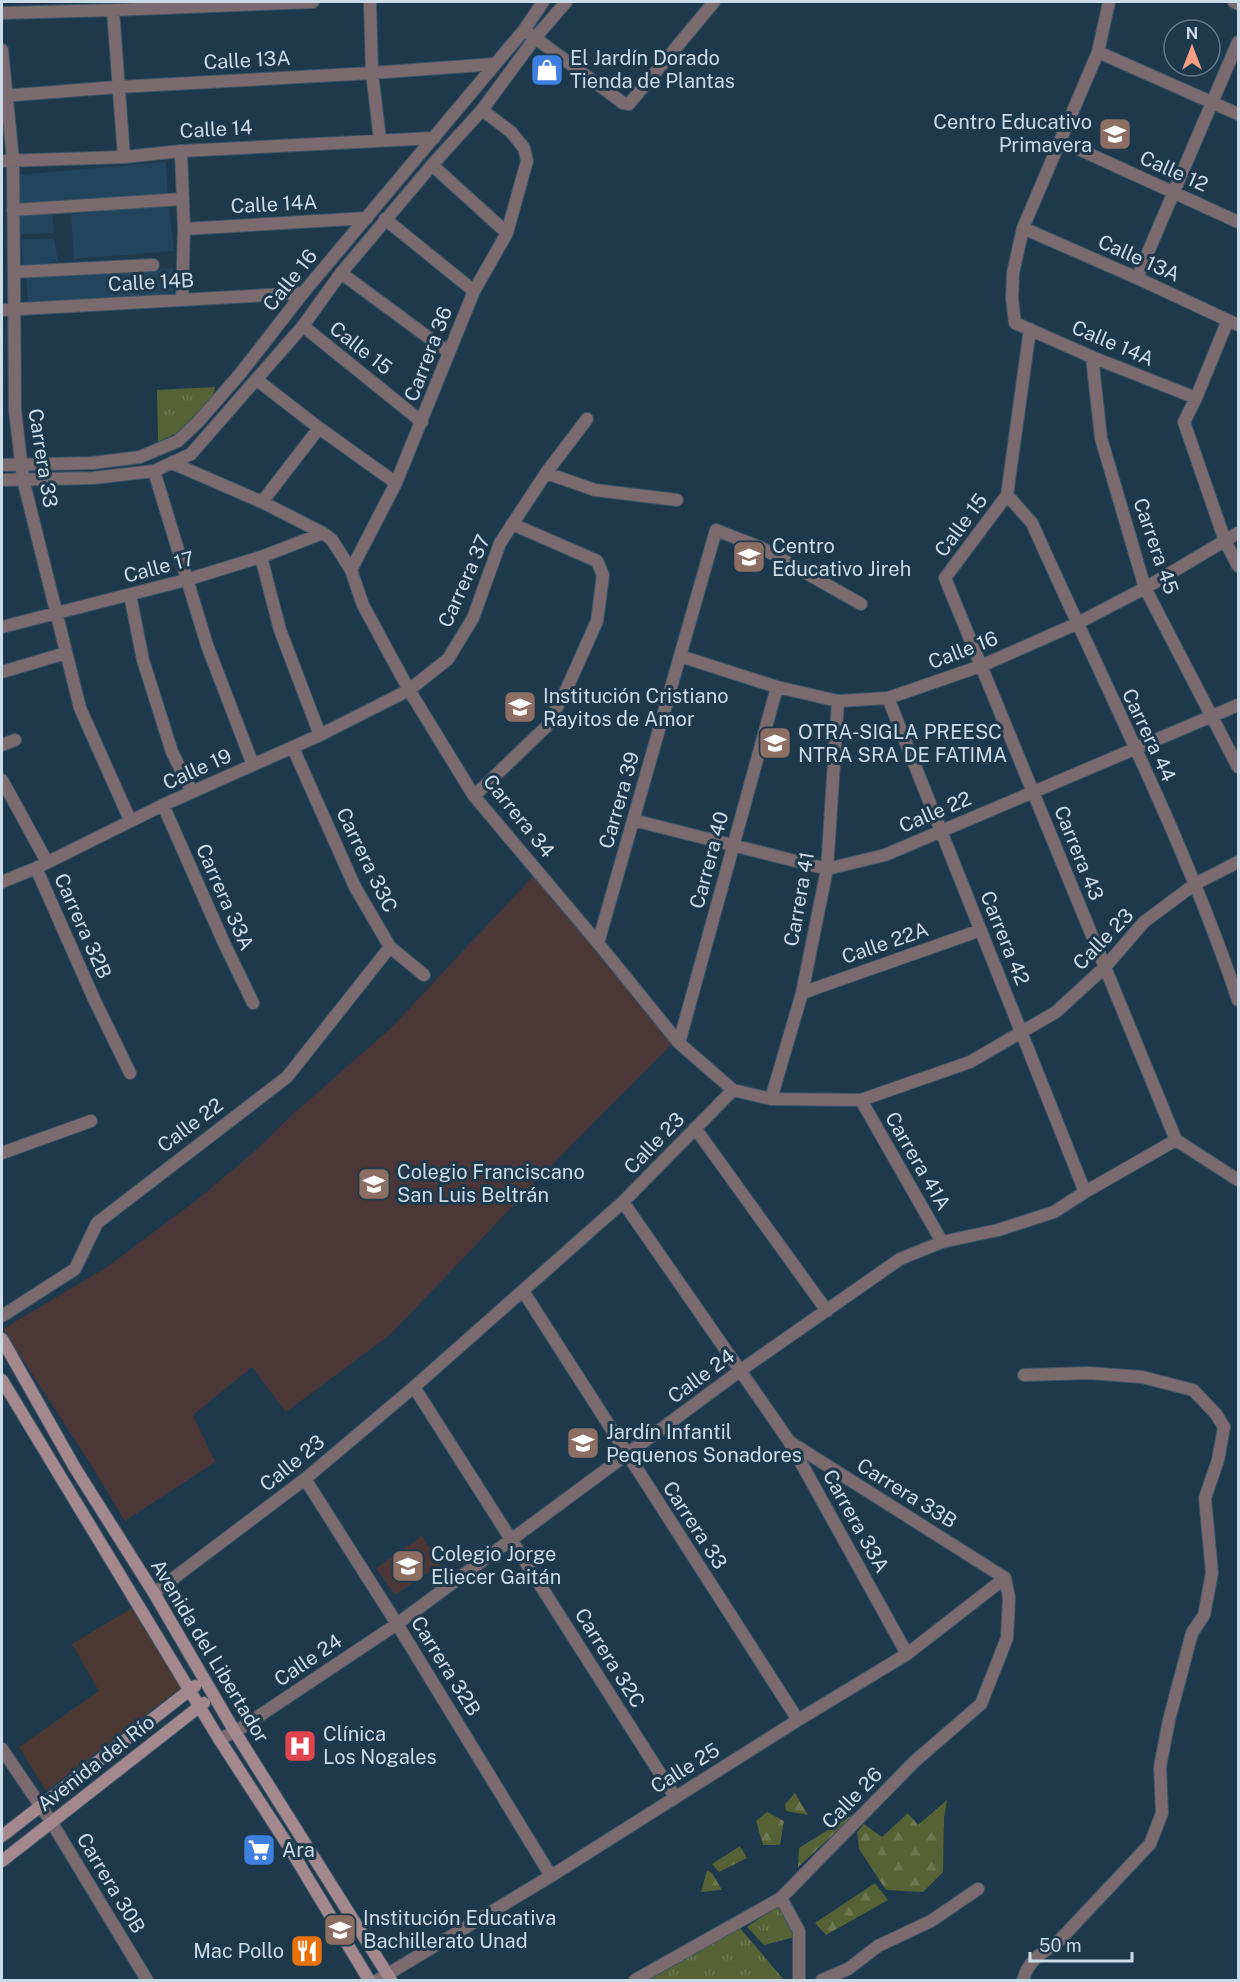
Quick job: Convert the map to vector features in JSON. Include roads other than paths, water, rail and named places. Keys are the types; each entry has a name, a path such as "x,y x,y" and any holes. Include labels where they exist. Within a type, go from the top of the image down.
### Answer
{"main road":[{"name":"Avenida del Libertador","path":"2,1339 75,1468 154,1593 204,1681 386,1979"},
{"name":"Avenida del Libertador","path":"2,1380 189,1690 289,1846 369,1980"},
{"name":"Avenida del Río","path":"2,1836 189,1690 204,1681"},
{"name":"Avenida del Río","path":"2,1861 199,1706 214,1697"}],"street":[{"path":"2,13 313,2"},
{"path":"370,2 372,73 380,140"},
{"name":"Calle 16","path":"2,465 92,463 140,457 178,441 240,374 303,293 524,30 543,2"},
{"name":"Calle 16","path":"2,480 93,478 154,471 191,454 303,327 341,273 385,219 482,110 535,38 566,2"},
{"path":"524,30 623,103 629,104 714,2"},
{"path":"1023,228 1098,52 1109,2"},
{"path":"1234,2 1239,4"},
{"path":"114,10 124,157"},
{"path":"1137,278 1239,42"},
{"name":"Carrera 33","path":"2,51 7,161 13,210 7,234 14,272 8,310 15,381 15,410 23,479 80,708 130,820"},
{"path":"1098,52 1239,114"},
{"name":"Calle 13A","path":"4,96 495,64"},
{"name":"Carrera 36","path":"351,570 396,483 474,291 507,233 527,161 524,148 511,132 482,110"},
{"name":"Calle 14","path":"7,161 124,157 181,151 434,138"},
{"name":"Calle 12","path":"1060,141 1239,222"},
{"path":"181,151 184,229 182,299"},
{"path":"432,165 507,233"},
{"path":"13,210 183,199"},
{"name":"Calle 14A","path":"184,229 367,218"},
{"path":"385,219 474,291"},
{"name":"Calle 13A","path":"1023,228 1233,323"},
{"name":"Calle 14A","path":"1023,228 1012,273 1015,323 1092,357 1196,398"},
{"path":"14,272 153,265"},
{"path":"341,273 448,352"},
{"name":"Calle 14B","path":"8,310 303,293"},
{"path":"1233,323 1184,422 1225,541 1239,566"},
{"name":"Calle 15","path":"303,327 422,422"},
{"path":"1007,495 1030,329"},
{"name":"Carrera 45","path":"1092,357 1101,438 1145,588 1239,767"},
{"path":"257,380 396,483"},
{"path":"2,382 15,381"},
{"name":"Carrera 37","path":"408,690 448,659 473,618 500,543 546,472 587,419"},
{"path":"262,502 319,428"},
{"path":"172,463 262,502 323,533"},
{"path":"154,471 207,645 253,765"},
{"path":"546,472 595,490 677,500"},
{"name":"Calle 15","path":"945,578 1007,495"},
{"name":"Carrera 44","path":"1007,495 1032,523 1195,884 1237,991"},
{"path":"474,796 547,726 597,621 603,575 597,561 512,524"},
{"name":"Carrera 39","path":"598,943 716,530 762,548 861,604"},
{"name":"Calle 17","path":"2,627 186,580 261,557 323,533"},
{"name":"Carrera 34","path":"323,533 332,540 351,570 363,605 408,690 474,796 679,1043 733,1090"},
{"name":"Calle 16","path":"680,657 777,687 838,701 888,698 981,666 1076,624 1145,588 1239,533"},
{"path":"261,557 280,630 320,735"},
{"name":"Carrera 43","path":"945,578 1176,1140"},
{"path":"130,595 143,660 172,752 192,792"},
{"path":"2,672 66,653"},
{"name":"Carrera 40","path":"679,1043 777,687"},
{"name":"Calle 19","path":"2,882 130,820 293,748 408,690"},
{"name":"Carrera 42","path":"888,698 1085,1192"},
{"name":"Carrera 41","path":"771,1099 802,993 826,869 838,701"},
{"name":"Calle 22","path":"633,820 826,869 885,855 1239,705"},
{"path":"2,745 15,740"},
{"name":"Carrera 33C","path":"293,748 355,887 390,947 424,975"},
{"name":"Carrera 32B","path":"2,780 41,865 94,999 130,1073"},
{"name":"Carrera 33A","path":"163,805 253,1003"},
{"name":"Calle 23","path":"154,1593 305,1479 414,1387 624,1202 733,1090 771,1099 861,1100 970,1062 1056,1012 1104,967 1144,922 1195,884 1239,861"},
{"name":"Calle 22A","path":"802,993 981,930"},
{"name":"Calle 22","path":"2,1316 75,1269 97,1223 287,1077 390,947"},
{"name":"Carrera 41A","path":"861,1100 942,1242"},
{"path":"2,1154 91,1121"},
{"path":"695,1128 827,1311"},
{"path":"1176,1140 1239,1180"},
{"name":"Calle 24","path":"219,1739 235,1732 397,1624 626,1454 900,1259 942,1242 998,1230 1054,1212 1176,1140"},
{"name":"Carrera 33A","path":"624,1202 789,1441 907,1654"},
{"name":"Carrera 33","path":"523,1291 798,1720"},
{"path":"1023,1980 1026,1970 1038,1954 1056,1944 1150,1844 1162,1813 1160,1767 1169,1720 1192,1633 1204,1615 1212,1573 1205,1498 1218,1460 1224,1427 1216,1414 1193,1390 1142,1377 1089,1373 1024,1375"},
{"name":"Carrera 32C","path":"414,1387 675,1797"},
{"name":"Carrera 33B","path":"789,1441 1005,1578"},
{"name":"Carrera 32B","path":"305,1479 397,1624 551,1876"},
{"name":"Calle 25","path":"386,1979 907,1654 1005,1578"},
{"name":"Calle 26","path":"635,1980 781,1898 915,1761 981,1704 1007,1638 1009,1598 1005,1578"},
{"name":"Carrera 30B","path":"2,1749 52,1823 147,1980"},
{"path":"822,1980 848,1969 878,1947 931,1921 978,1889"},
{"path":"781,1898 799,1931 799,1980"}],"place":[{"name":"El Jardín Dorado Tienda de Plantas","path":"547,70"},
{"name":"Centro Educativo Primavera","path":"1115,134"},
{"name":"Centro Educativo Jireh","path":"749,557"},
{"name":"Institución Cristiano Rayitos de Amor","path":"520,707"},
{"name":"OTRA-SIGLA PREESC NTRA SRA DE FATIMA","path":"775,743"},
{"name":"Colegio Franciscano San Luis Beltrán","path":"374,1184"},
{"name":"Jardín Infantil Pequenos Sonadores","path":"583,1443"},
{"name":"Colegio Jorge Eliecer Gaitán","path":"408,1566"},
{"name":"Clínica Los Nogales","path":"300,1746"},
{"name":"Ara","path":"259,1850"},
{"name":"Institución Educativa Bachillerato Unad","path":"340,1930"},
{"name":"Mac Pollo","path":"307,1951"}]}
